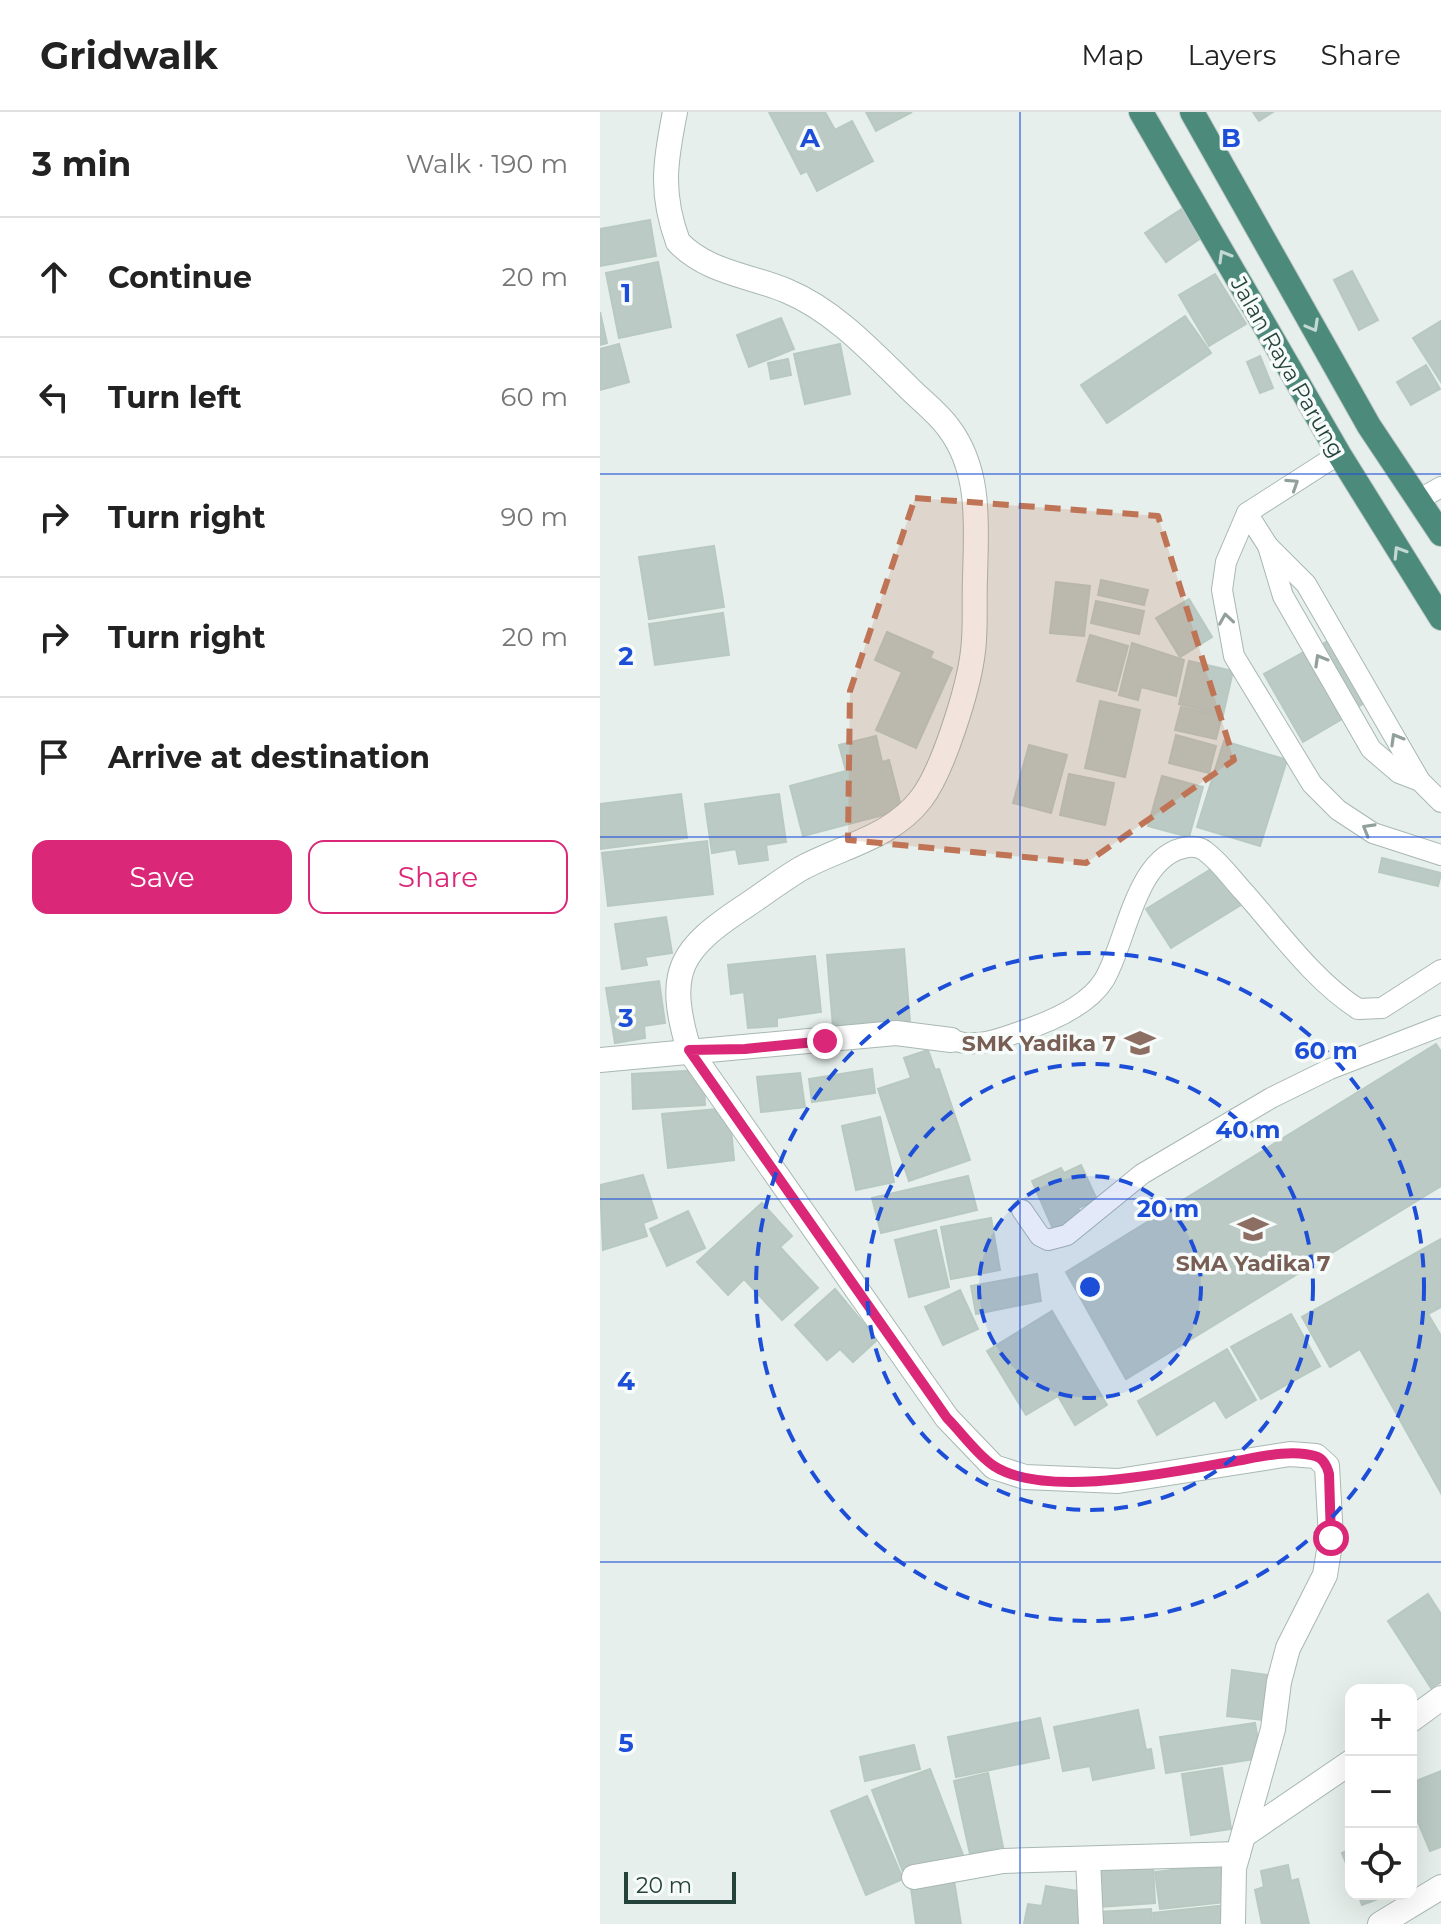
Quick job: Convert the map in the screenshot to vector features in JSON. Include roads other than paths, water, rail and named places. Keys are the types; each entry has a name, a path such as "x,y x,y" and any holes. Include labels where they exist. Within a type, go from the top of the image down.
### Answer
{"highway":[{"name":"Jalan Raya Parung","path":"1141,112 1339,454 1441,618"},
{"name":"Jalan Raya Parung","path":"1192,112 1369,426 1441,534"},
{"path":"1339,454 1369,426"}],"street":[{"path":"675,112 664,167 667,205 678,242 713,268 789,291 825,312 861,342 947,425 968,462 973,484 976,536 973,651 965,688 933,781 920,801 899,821 871,838 802,868 714,927 694,947 685,960 677,997 689,1050 947,1418 994,1467 1025,1477 1118,1481 1290,1454 1316,1456 1327,1466 1331,1538 1325,1575 1288,1648 1279,1682 1273,1729 1241,1844 1233,1924"},
{"path":"600,1060 689,1050 756,1049 896,1033 951,1040"},
{"path":"1417,1716 1441,1698"},
{"path":"914,1877 1003,1861 1088,1859 1241,1844 1345,1766"},
{"path":"1088,1859 1091,1924"},
{"path":"1380,1924 1441,1887"}],"lane":[{"path":"1339,454 1247,513 1226,562 1222,590 1234,656 1312,784 1338,810 1373,833 1441,855"},
{"path":"1418,500 1441,487"},
{"path":"1247,513 1268,546 1306,584 1420,781 1441,802"},
{"path":"951,1040 965,1045 993,1042 1038,1025 1083,1001 1103,982 1140,890 1154,869 1167,854 1189,847 1198,847 1219,864 1304,960 1358,1009 1382,1008 1441,970"},
{"path":"1022,1210 1040,1236 1048,1240 1067,1235 1142,1174 1271,1098 1330,1069 1441,1026"}],"place":[{"name":"SMK Yadika 7","path":"1140,1043"},
{"name":"SMA Yadika 7","path":"1253,1229"}]}
